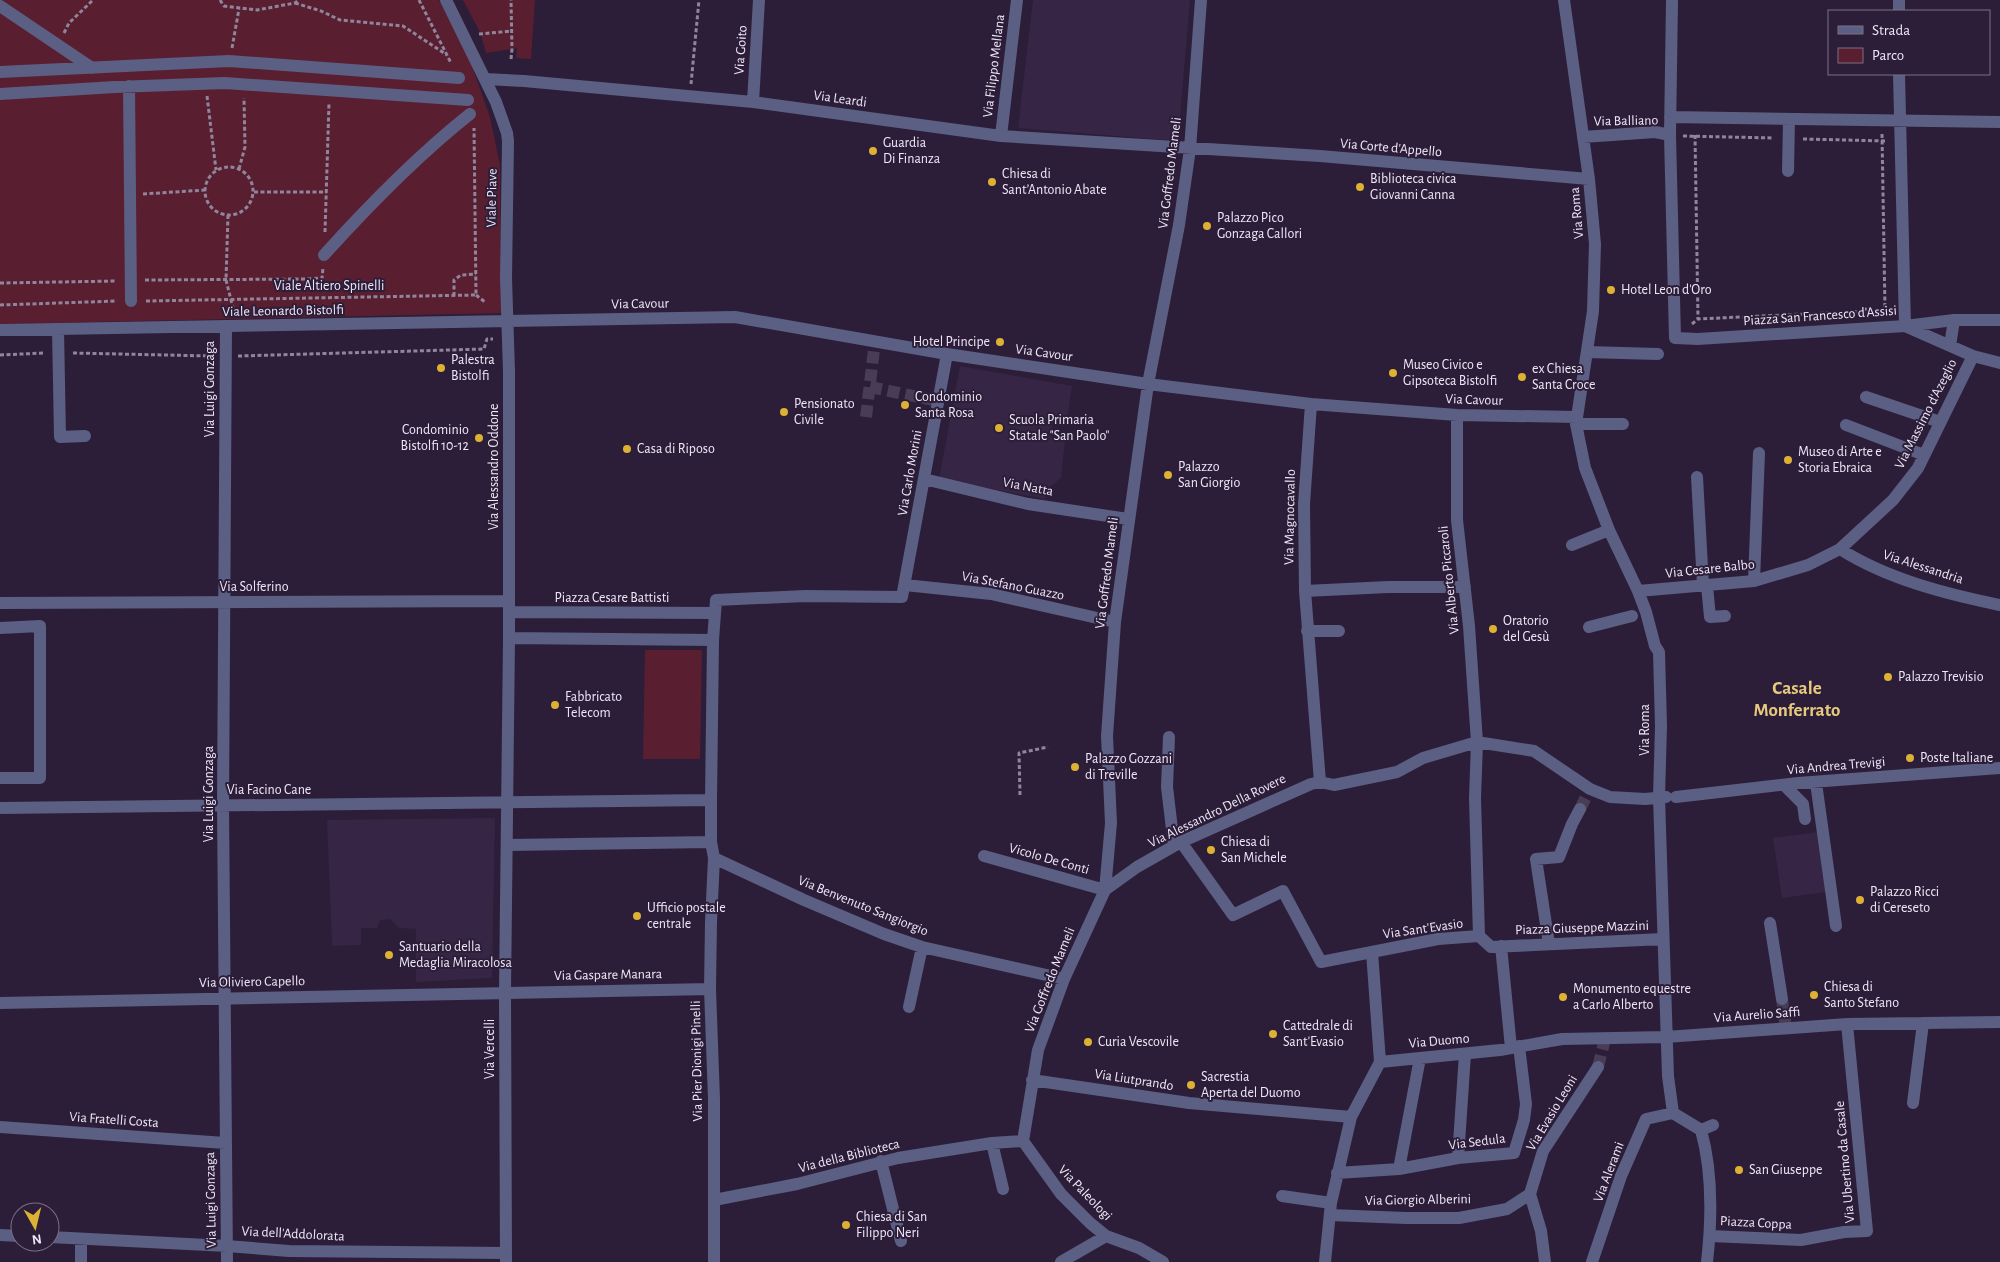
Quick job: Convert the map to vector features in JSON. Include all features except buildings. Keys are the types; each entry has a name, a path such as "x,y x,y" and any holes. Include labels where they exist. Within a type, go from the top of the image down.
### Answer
{"street":[{"name":"Viale Piave","path":"446,0 496,102 507,133 507,322"},
{"name":"Via Goito","path":"753,102 759,0"},
{"name":"Via Filippo Mellana","path":"1001,136 1017,0"},
{"name":"Via Goffredo Mameli","path":"1023,1141 1038,1050 1064,979 1105,890 1111,823 1107,736 1116,622 1128,519 1148,384 1179,225 1190,149 1201,0"},
{"name":"Via Roma","path":"1564,0 1583,137 1583,178 1595,244 1593,311 1577,420 1585,468 1638,592 1640,614 1659,652 1661,726 1667,797 1663,940"},
{"name":"Piazza San Francesco d'Assisi","path":"1672,0 1670,136 1675,338 1698,339 1905,326 1900,75"},
{"path":"0,6 92,68"},
{"path":"0,72 229,61 459,78"},
{"name":"Via Leardi","path":"485,79 753,102 1001,136 1190,149"},
{"path":"0,94 128,86 244,84 468,100"},
{"path":"128,86 131,301"},
{"path":"324,255 378,196 430,146 470,114"},
{"path":"1670,117 2000,122"},
{"path":"1788,119 1788,171"},
{"name":"Via Balliano","path":"1583,137 1655,132 1670,136"},
{"name":"Via Corte d'Appello","path":"1190,149 1320,156 1583,178"},
{"name":"Via Cavour","path":"507,322 735,317 947,354 1148,384 1311,404 1457,415 1577,420"},
{"path":"1950,346 1954,320"},
{"path":"1905,326 1954,320 2000,320"},
{"name":"Viale Leonardo Bistolfi","path":"0,330 507,322"},
{"name":"Via Alessandro Oddone","path":"507,322 509,372 509,607"},
{"path":"1905,326 1973,356 2000,363"},
{"name":"Via Luigi Gonzaga","path":"226,327 223,806 227,1262"},
{"path":"58,329 60,437 85,436"},
{"path":"1587,352 1658,354"},
{"name":"Via Carlo Morini","path":"904,591 947,354"},
{"name":"Via Massimo d'Azeglio","path":"1840,549 1893,500 1918,468 1973,356"},
{"path":"1866,397 1940,422"},
{"name":"Via Magnocavallo","path":"1311,404 1304,504 1304,590 1320,782"},
{"name":"Via Alberto Piccaroli","path":"1457,415 1458,520 1475,689 1477,742 1475,798 1479,936"},
{"path":"1577,420 1623,424"},
{"path":"1846,425 1924,455"},
{"path":"1754,581 1759,453"},
{"path":"1697,477 1705,586 1710,617 1725,616"},
{"name":"Via Natta","path":"924,479 1028,504 1128,519"},
{"path":"1572,545 1610,530"},
{"name":"Via Cesare Balbo","path":"1638,592 1754,581 1808,565 1840,549"},
{"name":"Via Alessandria","path":"1840,549 1863,563 1937,590 2000,605"},
{"path":"1304,590 1465,587"},
{"name":"Via Stefano Guazzo","path":"714,613 716,600 904,591 992,594 1116,622"},
{"name":"Via Solferino","path":"0,603 224,602 509,607"},
{"path":"0,778 40,778 41,603"},
{"path":"509,607 507,845 711,842"},
{"name":"Piazza Cesare Battisti","path":"509,607 714,613"},
{"path":"714,613 711,800 711,842 714,858"},
{"path":"1589,627 1640,614"},
{"path":"0,628 40,626"},
{"path":"1307,631 1339,631"},
{"path":"509,638 714,640"},
{"path":"1169,737 1167,787 1177,844"},
{"path":"1320,782 1334,785 1397,772 1422,758 1477,742"},
{"name":"Via Andrea Trevigi","path":"1477,742 1534,751 1590,789 1610,797 1645,799 1784,785 2000,768"},
{"name":"Via Alessandro Della Rovere","path":"1105,890 1137,867 1177,844 1311,784 1320,782"},
{"path":"1816,783 1836,926"},
{"path":"1784,785 1803,804 1805,819"},
{"path":"508,804 711,800"},
{"name":"Via Facino Cane","path":"0,808 508,804"},
{"path":"1549,944 1536,859 1559,857 1580,809"},
{"name":"Via Sant'Evasio","path":"1177,844 1233,915 1283,891 1321,962 1438,939 1479,936"},
{"name":"Via Vercelli","path":"505,1258 507,845"},
{"name":"Vicolo De Conti","path":"984,856 1105,890"},
{"name":"Via Benvenuto Sangiorgio","path":"714,858 804,900 884,934 922,947 1064,979"},
{"name":"Via Pier Dionigi Pinelli","path":"714,858 710,922 710,989 714,1099 714,1262"},
{"path":"1770,923 1782,999"},
{"path":"1479,936 1491,947 1501,946"},
{"name":"Piazza Giuseppe Mazzini","path":"1510,1048 1501,946 1663,940 1668,1076 1673,1113"},
{"path":"909,1007 922,947"},
{"name":"Via Sant'Evasio","path":"1372,952 1380,1062"},
{"name":"Via Gaspare Manara","path":"506,992 710,989"},
{"name":"Via Oliviero Capello","path":"0,1003 506,992"},
{"name":"Via Aurelio Saffi","path":"1666,1037 1847,1024 2000,1022"},
{"path":"1913,1103 1923,1023"},
{"name":"Via Ubertino da Casale","path":"1802,1240 1844,1232 1867,1231 1847,1024"},
{"path":"1510,1048 1562,1039 1666,1037"},
{"name":"Via Duomo","path":"1380,1062 1510,1048"},
{"name":"Via Sedula","path":"1337,1173 1399,1169 1458,1158 1514,1153 1524,1120 1526,1104 1510,1048"},
{"path":"1458,1158 1465,1054"},
{"path":"1399,1169 1420,1058"},
{"path":"1324,1262 1330,1208 1351,1117 1380,1062"},
{"name":"Via Evasio Leoni","path":"1530,1194 1543,1151 1598,1067"},
{"name":"Via Liutprando","path":"1032,1080 1189,1103 1351,1117"},
{"path":"1673,1113 1707,1128 1710,1236 1707,1262"},
{"name":"Via Alerami","path":"1592,1262 1621,1176 1646,1119 1673,1113"},
{"name":"Via Fratelli Costa","path":"0,1127 225,1143"},
{"name":"Via della Biblioteca","path":"714,1200 797,1184 882,1161 992,1143 1023,1141"},
{"name":"Via Paleologi","path":"1023,1141 1061,1194 1090,1224 1106,1236 1139,1248 1163,1262"},
{"path":"992,1143 1003,1189"},
{"path":"882,1161 901,1241"},
{"path":"1530,1194 1541,1231 1545,1262"},
{"name":"Via Giorgio Alberini","path":"1282,1196 1330,1208 1406,1218 1459,1218 1507,1210 1530,1194"},
{"path":"1061,1262 1106,1236"},
{"name":"Piazza Coppa","path":"1710,1236 1802,1240"},
{"name":"Via dell'Addolorata","path":"60,1238 289,1251 505,1258"},
{"path":"81,1239 81,1262"}],"path":[{"path":"58,45 70,23 94,0"},
{"path":"220,0 224,6 257,10 297,1 340,20 403,26 447,56"},
{"path":"419,0 459,78"},
{"path":"511,0 511,59"},
{"path":"690,97 699,0"},
{"path":"229,61 239,9"},
{"path":"473,35 512,31"},
{"path":"205,84 216,170"},
{"path":"239,169 245,147 244,84"},
{"path":"0,283 322,278 330,90"},
{"path":"470,114 475,133 476,295 486,303"},
{"path":"1695,117 1698,319"},
{"path":"1882,121 1886,328"},
{"path":"224,167 239,169 250,178 254,192 248,206 243,211 228,215 214,210 205,198 204,190 210,175 224,167"},
{"path":"131,194 204,190"},
{"path":"254,192 327,192"},
{"path":"228,215 226,280 234,312"},
{"path":"454,296 454,280 461,274 476,274"},
{"name":"Viale Altiero Spinelli","path":"0,305 231,298 476,295"},
{"path":"1687,330 1698,319 1904,310"},
{"path":"238,356 484,349 487,339 492,339"},
{"path":"0,355 52,353"},
{"path":"65,353 219,357"},
{"path":"1020,794 1019,753 1048,747"}],"shaded area":[{"path":"1033,0 1190,0 1178,141 1018,128"},
{"name":"Scuola Primaria Statale \"San Paolo\"","path":"960,366 1072,386 1067,420 1053,418 1050,437 1065,440 1061,478 1047,489 1045,499 939,479"},
{"path":"495,818 492,978 416,982 416,929 399,928 390,919 380,920 377,928 361,928 361,945 332,946 327,820"},
{"path":"1819,832 1826,892 1782,898 1773,838"}],"green space":[{"path":"0,0 439,0 468,55 490,117 500,165 501,313 0,324"},
{"path":"463,0 535,0 531,59 516,58 517,48 486,53 480,32"},
{"path":"645,650 702,650 700,759 643,759"}],"tunnel":[{"path":"866,417 875,341"},
{"path":"870,387 938,401"},
{"path":"1580,809 1590,789"},
{"path":"1782,999 1786,1029"},
{"path":"1598,1067 1605,1039"}],"place":[{"name":"Guardia Di Finanza","path":"873,151"},
{"name":"Chiesa di Sant’Antonio Abate","path":"992,182"},
{"name":"Biblioteca civica Giovanni Canna","path":"1360,187"},
{"name":"Palazzo Pico Gonzaga Callori","path":"1207,226"},
{"name":"Hotel Leon d'Oro","path":"1611,290"},
{"name":"Hotel Principe","path":"1000,342"},
{"name":"Palestra Bistolfi","path":"441,368"},
{"name":"Museo Civico e Gipsoteca Bistolfi","path":"1393,373"},
{"name":"ex Chiesa Santa Croce","path":"1522,377"},
{"name":"Condominio Santa Rosa","path":"905,405"},
{"name":"Pensionato Civile","path":"784,412"},
{"name":"Scuola Primaria Statale \"San Paolo\"","path":"999,428"},
{"name":"Condominio Bistolfi 10-12","path":"479,438"},
{"name":"Casa di Riposo","path":"627,449"},
{"name":"Museo di Arte e Storia Ebraica","path":"1788,460"},
{"name":"Palazzo San Giorgio","path":"1168,475"},
{"name":"Oratorio del Gesù","path":"1493,629"},
{"name":"Palazzo Trevisio","path":"1888,677"},
{"name":"Fabbricato Telecom","path":"555,705"},
{"name":"Poste Italiane","path":"1910,758"},
{"name":"Palazzo Gozzani di Treville","path":"1075,767"},
{"name":"Chiesa di San Michele","path":"1211,850"},
{"name":"Palazzo Ricci di Cereseto","path":"1860,900"},
{"name":"Ufficio postale centrale","path":"637,916"},
{"name":"Santuario della Medaglia Miracolosa","path":"389,955"},
{"name":"Chiesa di Santo Stefano","path":"1814,995"},
{"name":"Monumento equestre a Carlo Alberto","path":"1563,997"},
{"name":"Cattedrale di Sant'Evasio","path":"1273,1034"},
{"name":"Curia Vescovile","path":"1088,1042"},
{"name":"Sacrestia Aperta del Duomo","path":"1191,1085"},
{"name":"San Giuseppe","path":"1739,1170"},
{"name":"Chiesa di San Filippo Neri","path":"846,1225"}],"district":[{"name":"Casale Monferrato","path":"1797,699"}]}
